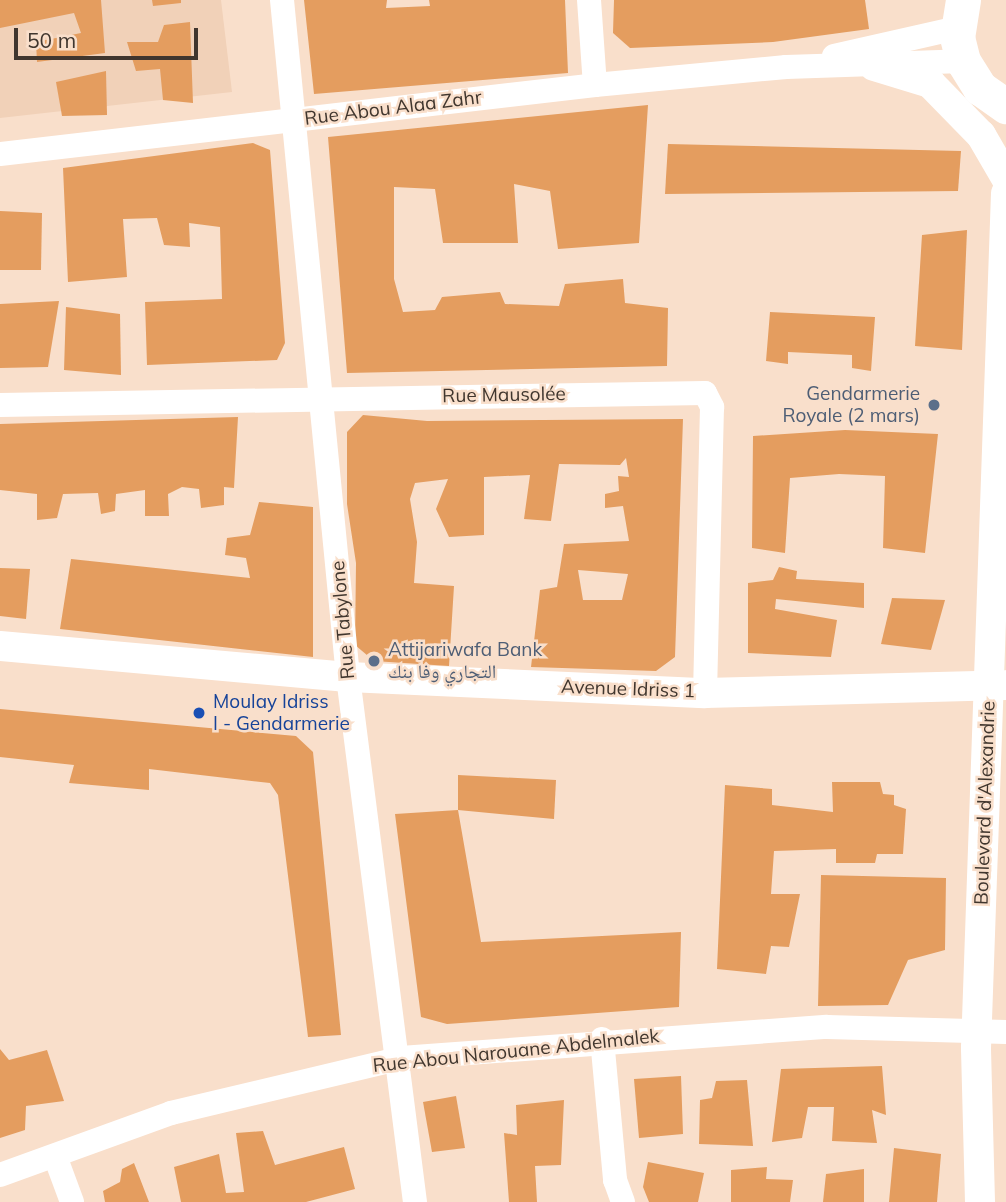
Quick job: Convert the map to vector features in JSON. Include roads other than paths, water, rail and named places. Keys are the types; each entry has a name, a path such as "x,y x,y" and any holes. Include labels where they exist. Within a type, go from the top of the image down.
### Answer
{"main road":[{"path":"961,30 980,88 1006,106"}],"street":[{"name":"Rue Tabylone","path":"282,0 326,399 348,677 401,1058 415,1202"},
{"path":"589,0 595,85"},
{"name":"Rue Abou Alaa Zahr","path":"0,154 595,85 786,67 874,66 961,30"},
{"name":"Rue Abou Alaa Zahr","path":"786,67 961,30"},
{"path":"874,66 930,83 981,135 1006,178"},
{"name":"Boulevard d'Alexandrie","path":"980,1202 976,1031 997,685 1006,194"},
{"name":"Rue Mausolée","path":"0,405 705,393 712,407 705,693"},
{"name":"Avenue Idriss 1","path":"0,646 348,677 705,693 997,685"},
{"name":"Rue Abou Narouane Abdelmalek","path":"0,1175 265,1086 401,1058 603,1039 827,1027 1006,1032"},
{"path":"603,1039 615,1180 623,1202"},
{"path":"55,1156 72,1202"}],"place":[{"name":"Gendarmerie Royale (2 mars)","path":"934,405"},
{"name":"Attijariwafa Bank التجاري وفا بنك","path":"374,661"},
{"name":"Moulay Idriss I - Gendarmerie","path":"199,713"}]}
